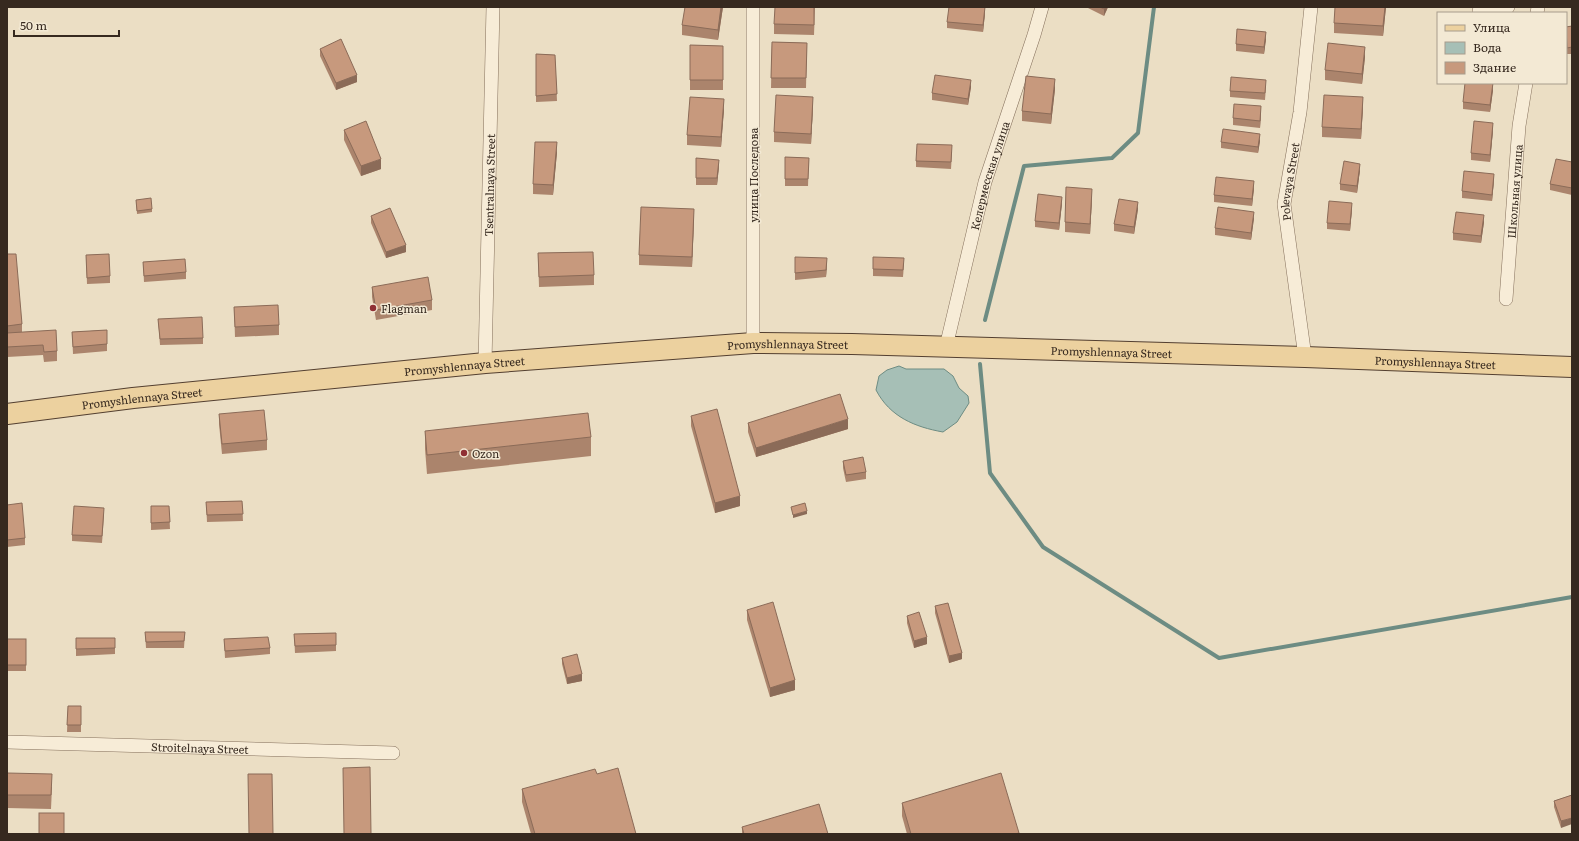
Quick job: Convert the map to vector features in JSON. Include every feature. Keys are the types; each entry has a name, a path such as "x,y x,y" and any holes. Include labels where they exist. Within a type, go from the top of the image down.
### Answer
{"main road":[{"name":"Promyshlennaya Street","path":"7,414 133,398 485,363 753,343 1305,357 1572,367"}],"street":[{"name":"Tsentralnaya Street","path":"485,363 493,7"},
{"name":"улица Последова","path":"753,7 753,343"},
{"name":"Келермесская улица","path":"946,347 985,182 1042,7"},
{"name":"Polevaya Street","path":"1305,357 1284,204 1300,112 1312,7"},
{"path":"1479,11 1508,7"},
{"name":"Школьная улица","path":"1506,300 1519,126 1526,84"},
{"name":"Stroitelnaya Street","path":"7,742 393,753"}],"water":[{"path":"899,366 906,369 944,369 953,376 959,388 968,396 969,403 957,422 943,432 933,430 913,424 896,414 888,407 876,390 879,376 887,370"}],"building":[{"path":"685,7 721,7 718,30 682,25"},
{"path":"775,7 814,7 814,25 774,24"},
{"path":"949,7 985,7 983,25 947,22"},
{"path":"1335,7 1385,7 1383,26 1334,23"},
{"path":"1572,26 1572,47 1567,48 1567,27"},
{"path":"1237,29 1266,32 1264,47 1236,44"},
{"path":"341,39 357,75 336,83 320,49"},
{"path":"772,42 807,43 806,78 771,78"},
{"path":"1328,43 1365,47 1362,74 1325,70"},
{"path":"690,45 723,46 723,80 690,80"},
{"path":"536,54 555,55 557,94 536,96"},
{"path":"935,75 971,80 968,99 932,93"},
{"path":"1026,76 1055,79 1051,114 1022,111"},
{"path":"1231,77 1266,80 1265,93 1230,91"},
{"path":"1465,84 1493,84 1490,105 1463,102"},
{"path":"776,95 813,97 811,134 774,132"},
{"path":"1324,95 1363,97 1361,129 1322,127"},
{"path":"690,97 724,99 721,137 687,135"},
{"path":"1234,104 1261,106 1260,121 1233,118"},
{"path":"366,121 381,159 361,166 344,130"},
{"path":"1474,121 1493,123 1490,155 1471,153"},
{"path":"1223,129 1260,134 1258,147 1221,142"},
{"path":"535,142 557,142 553,185 533,184"},
{"path":"917,144 952,145 951,162 916,161"},
{"path":"785,157 809,158 808,179 785,179"},
{"path":"696,158 719,160 717,178 696,178"},
{"path":"1556,159 1572,162 1572,188 1550,184"},
{"path":"1344,161 1360,164 1357,186 1340,184"},
{"path":"1464,171 1494,174 1492,195 1462,191"},
{"path":"1216,177 1254,181 1252,199 1214,195"},
{"path":"1066,187 1092,189 1090,224 1065,222"},
{"path":"1038,194 1062,197 1059,223 1035,221"},
{"path":"151,198 152,209 137,211 136,200"},
{"path":"1119,199 1138,202 1134,227 1114,224"},
{"path":"1329,201 1352,203 1350,224 1327,223"},
{"path":"641,207 694,209 692,257 639,255"},
{"path":"1218,207 1254,212 1251,233 1215,228"},
{"path":"390,208 406,245 386,252 371,216"},
{"path":"1456,212 1484,215 1481,236 1453,233"},
{"path":"593,252 594,275 539,277 538,253"},
{"path":"7,254 16,254 22,324 7,326"},
{"path":"109,254 110,276 87,278 86,255"},
{"path":"795,257 827,258 826,270 795,273"},
{"path":"873,257 904,258 903,270 873,269"},
{"path":"185,259 186,272 144,276 143,262"},
{"path":"428,277 432,300 376,310 372,287"},
{"path":"278,305 279,325 235,327 234,307"},
{"path":"202,317 203,338 160,339 158,319"},
{"path":"56,330 57,351 44,352 43,345 7,347 7,333"},
{"path":"107,330 107,344 73,347 72,332"},
{"path":"840,394 848,419 756,448 748,423"},
{"path":"717,409 740,496 715,503 691,416"},
{"path":"264,410 267,440 222,444 219,414"},
{"path":"588,413 591,437 427,455 425,431"},
{"path":"863,457 866,472 846,475 843,461"},
{"path":"242,501 243,514 207,515 206,502"},
{"path":"22,503 25,538 7,540 7,505"},
{"path":"805,503 807,511 793,515 791,507"},
{"path":"74,506 104,508 102,536 72,535"},
{"path":"151,506 169,506 170,522 151,523"},
{"path":"773,602 795,680 770,688 747,610"},
{"path":"948,603 962,653 949,656 935,606"},
{"path":"919,612 927,637 914,641 907,616"},
{"path":"145,632 185,632 184,641 146,642"},
{"path":"336,633 336,645 295,646 294,634"},
{"path":"268,637 270,648 225,651 224,639"},
{"path":"76,638 115,638 115,648 76,649"},
{"path":"7,639 26,639 26,665 7,665"},
{"path":"577,654 582,674 567,678 562,658"},
{"path":"68,706 81,706 81,725 67,725"},
{"path":"370,767 371,834 344,834 343,768"},
{"path":"618,768 636,834 535,834 522,789 595,769 597,774"},
{"path":"7,773 52,774 51,795 7,795"},
{"path":"1001,773 1019,833 911,834 902,803"},
{"path":"248,774 272,774 273,834 249,834"},
{"path":"1572,795 1572,818 1561,821 1554,801"},
{"path":"819,804 828,834 744,834 742,827"},
{"path":"39,813 64,813 64,834 39,834"}],"waterway":[{"path":"985,320 1024,166 1112,158 1138,133 1154,7"},
{"path":"980,364 990,473 1043,547 1219,658 1572,597"}],"place":[{"name":"Flagman","path":"373,308"},
{"name":"Ozon","path":"464,453"}]}
